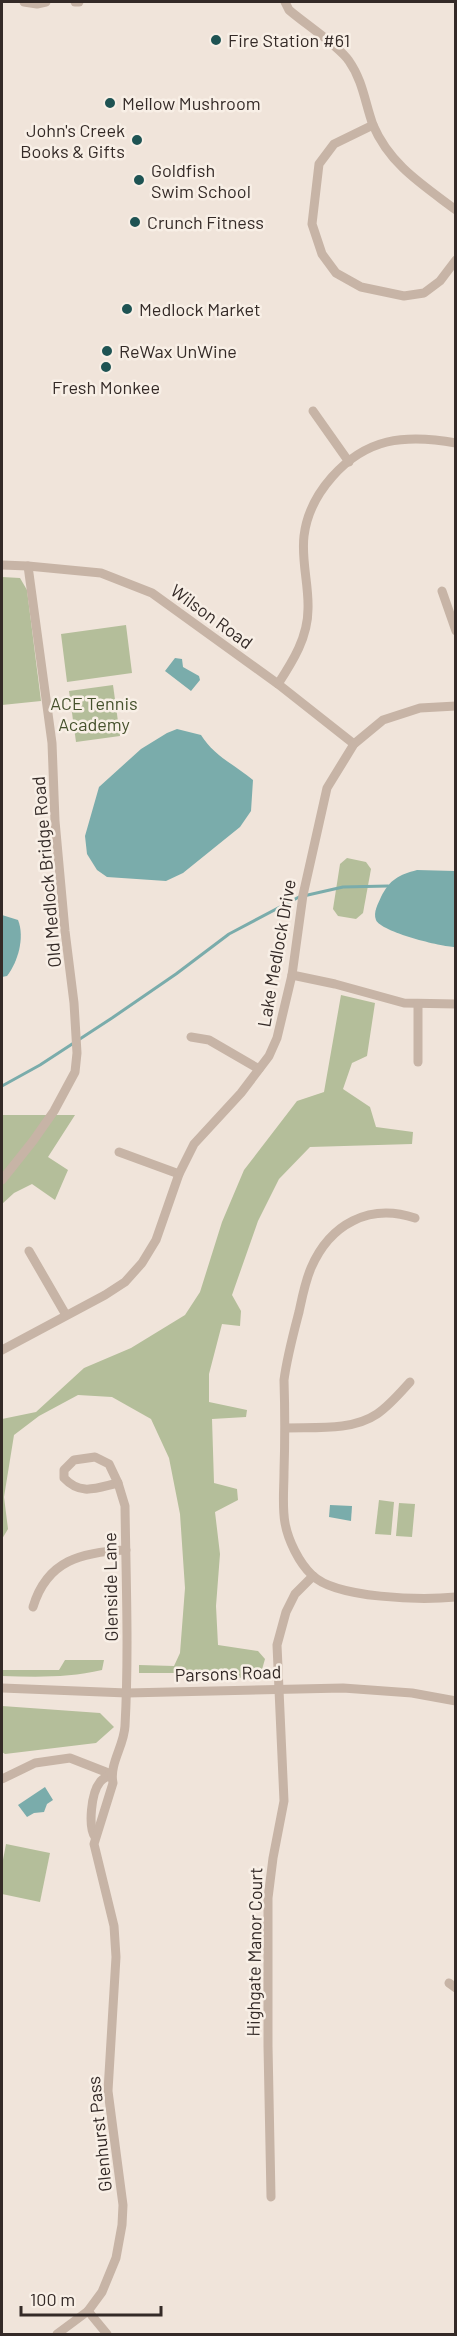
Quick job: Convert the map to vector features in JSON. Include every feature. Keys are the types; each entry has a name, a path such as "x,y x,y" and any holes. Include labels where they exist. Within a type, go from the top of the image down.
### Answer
{"street":[{"path":"24,2 37,4 46,2"},
{"path":"285,2 289,10 348,58 361,82 374,125 384,144 411,177 456,210"},
{"path":"374,125 334,144 319,164 312,224 322,254 336,273 361,286 404,296 424,292 441,281 456,261"},
{"path":"313,411 349,462"},
{"path":"278,684 303,642 308,609 304,575 304,536 312,507 324,486 349,462 384,443 399,440 441,440 456,443"},
{"path":"2,565 28,566"},
{"name":"Wilson Road","path":"28,566 101,573 144,589 170,604 354,744"},
{"name":"Old Medlock Bridge Road","path":"2,1180 54,1111 75,1072 77,1053 55,821 52,743 28,566"},
{"path":"441,591 456,631"},
{"name":"Lake Medlock Drive","path":"2,1350 105,1295 125,1282 142,1263 156,1240 179,1174 194,1144 241,1093 269,1056 277,1038 292,975 303,895 327,788 354,744 383,720 420,708 456,706"},
{"path":"292,975 404,1003 456,1004"},
{"path":"418,1004 418,1062"},
{"path":"191,1037 209,1040 259,1069"},
{"path":"119,1152 179,1174"},
{"path":"415,1218 389,1212 363,1216 338,1230 320,1250 310,1270 287,1357 284,1380 285,1523 296,1551 313,1576 327,1584 357,1592 428,1599 456,1597"},
{"path":"29,1251 66,1315"},
{"path":"286,1428 342,1426 363,1422 378,1414 410,1382"},
{"name":"Glenside Lane","path":"118,1483 87,1490 73,1488 64,1478 64,1470 74,1460 95,1457 109,1464 118,1483 125,1506 127,1693"},
{"path":"33,1607 38,1592 49,1575 61,1566 80,1556 99,1551 126,1550"},
{"name":"Highgate Manor Court","path":"271,2197 268,1898 284,1800 277,1645 286,1612 295,1594 313,1576"},
{"name":"Parsons Road","path":"2,1688 127,1693 278,1688 382,1690 456,1701"},
{"name":"Glenhurst Pass","path":"57,2334 88,2311 102,2292 116,2258 123,2205 108,2091 116,1957 114,1926 94,1844 113,1783 111,1774 125,1731 127,1693"},
{"path":"2,1779 35,1763 70,1758 111,1774"},
{"name":"Glenhurst Pass","path":"95,1838 90,1826 93,1802 99,1783 111,1774"},
{"path":"88,2311 107,2334"}],"green space":[{"path":"2,577 20,578 27,590 41,701 2,705"},
{"path":"126,625 132,673 67,682 61,634"},
{"name":"ACE Tennis Academy","path":"113,685 120,736 76,742 69,691"},
{"path":"347,858 366,862 371,869 363,913 356,919 338,916 333,909 340,864"},
{"path":"341,995 375,1003 367,1056 352,1063 343,1089 370,1107 376,1127 413,1132 412,1144 310,1147 279,1179 258,1221 232,1295 241,1311 240,1326 222,1324 209,1374 209,1402 247,1410 246,1417 212,1419 214,1483 237,1489 238,1500 215,1512 220,1554 216,1606 218,1645 258,1651 265,1659 261,1673 235,1679 174,1673 139,1673 139,1665 174,1666 180,1653 185,1588 180,1514 169,1458 151,1419 112,1397 78,1395 39,1416 14,1435 4,1497 8,1529 2,1539 2,1419 36,1412 84,1368 131,1348 185,1315 200,1292 222,1222 244,1170 297,1101 324,1092"},
{"path":"2,1115 75,1115 48,1157 68,1170 55,1200 32,1184 14,1193 2,1204"},
{"path":"379,1500 394,1502 391,1535 375,1534"},
{"path":"399,1503 415,1504 412,1537 396,1536"},
{"path":"65,1660 104,1660 102,1670 89,1673 2,1676 2,1670 59,1670"},
{"path":"2,1706 100,1713 114,1727 96,1743 5,1754 2,1752"},
{"path":"6,1844 50,1853 40,1902 2,1894 2,1865"}],"water":[{"path":"175,658 182,659 183,667 199,676 200,680 191,691 165,671"},
{"path":"177,729 201,735 218,755 253,780 251,811 240,827 183,873 166,881 107,877 97,870 87,854 85,836 99,787 141,749"},
{"path":"417,870 455,871 455,947 426,942 400,934 380,925 376,920 376,908 388,886 400,876"},
{"path":"2,915 18,920 21,934 14,964 7,976 2,977"},
{"path":"330,1505 352,1506 351,1521 329,1517"},
{"path":"45,1787 53,1800 47,1804 44,1812 34,1813 27,1817 18,1805"}],"waterway":[{"path":"2,1086 40,1065 112,1018 229,934 299,897 343,887 388,886"}],"place":[{"name":"Fire Station #61","path":"216,40"},
{"name":"Mellow Mushroom","path":"110,103"},
{"name":"John's Creek Books & Gifts","path":"137,140"},
{"name":"Goldfish Swim School","path":"139,180"},
{"name":"Crunch Fitness","path":"135,222"},
{"name":"Medlock Market","path":"127,309"},
{"name":"ReWax UnWine","path":"107,351"},
{"name":"Fresh Monkee","path":"106,367"}]}
